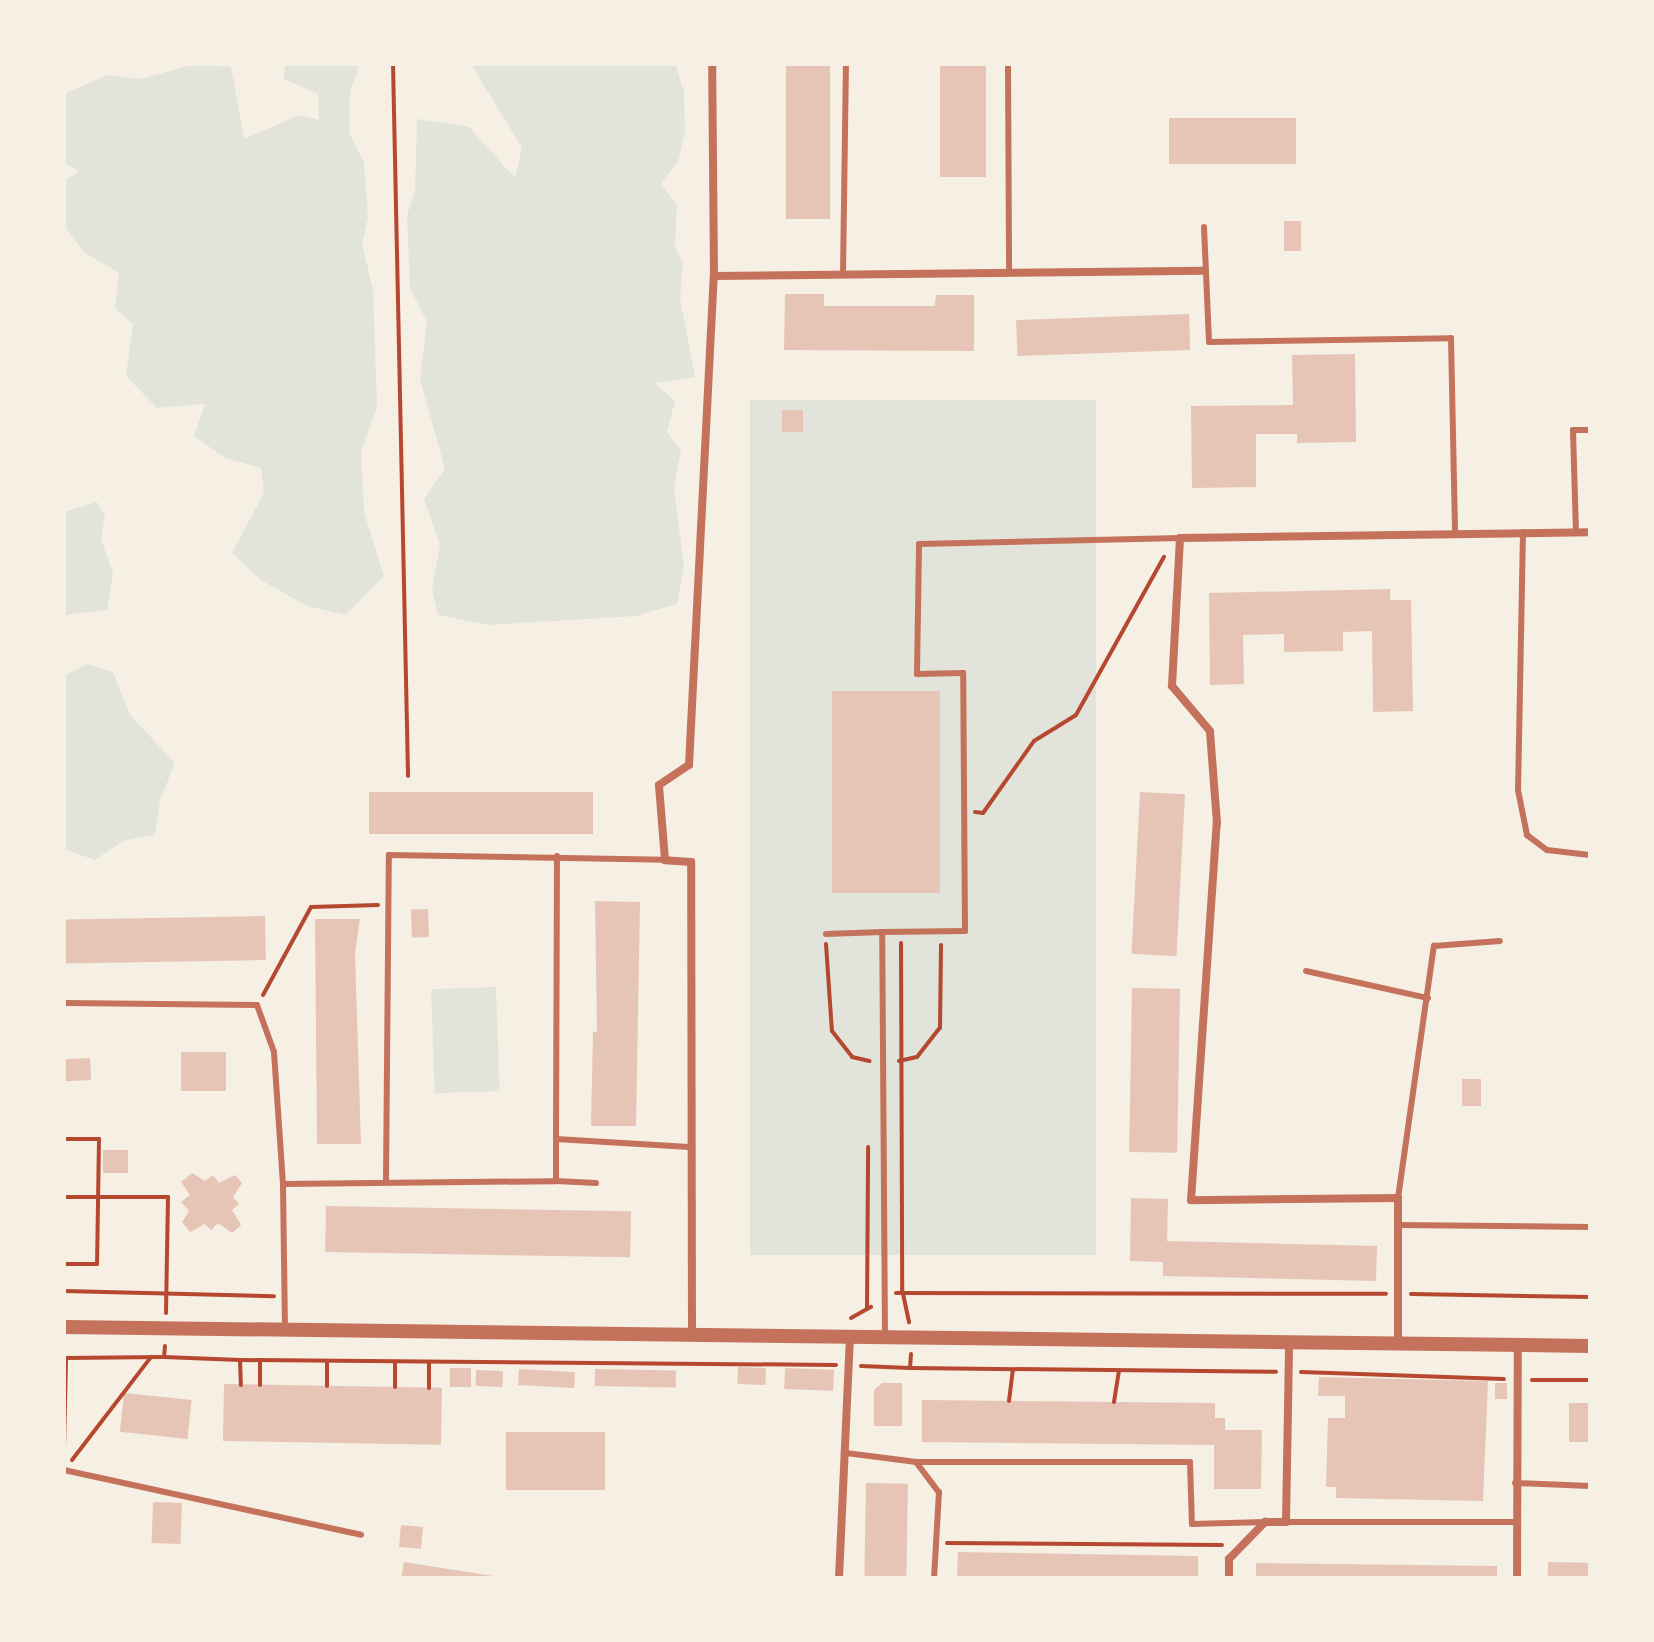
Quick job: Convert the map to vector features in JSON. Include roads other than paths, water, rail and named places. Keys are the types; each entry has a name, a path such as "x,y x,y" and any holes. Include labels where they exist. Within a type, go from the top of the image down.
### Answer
{"street":[{"path":"692,1334 689,1147 691,862 665,860 659,785 689,765 714,276 712,64"},
{"path":"714,276 1205,271"},
{"path":"1399,1347 1398,1198 1191,1200 1217,823 1210,731 1172,686 1180,538 1590,532"},
{"path":"64,1327 850,1335 1289,1346 1590,1346"},
{"path":"839,1578 850,1335"},
{"path":"1229,1578 1229,1559 1265,1522 1286,1522 1289,1346"},
{"path":"1517,1578 1515,1483 1518,1346"}],"lane":[{"path":"843,275 846,64"},
{"path":"1008,64 1009,273"},
{"path":"1204,227 1209,342 1451,338 1455,533"},
{"path":"1576,532 1573,430 1590,430"},
{"path":"1523,532 1518,790 1527,835 1547,850 1590,855"},
{"path":"826,934 965,931 963,673 917,674 919,544 1180,538"},
{"path":"386,1180 389,855 665,860"},
{"path":"556,1181 557,856"},
{"path":"882,932 885,1336"},
{"path":"1398,1198 1434,946 1500,941"},
{"path":"1306,971 1428,998"},
{"path":"64,1003 257,1005 274,1052 283,1184 285,1329"},
{"path":"556,1139 689,1147"},
{"path":"283,1184 386,1180 596,1183"},
{"path":"1397,1225 1590,1227"},
{"path":"846,1453 916,1462 1190,1462 1192,1524 1265,1522"},
{"path":"916,1462 939,1492 934,1578"},
{"path":"64,1470 361,1535"},
{"path":"1515,1483 1590,1486"},
{"path":"1286,1522 1516,1522"}]}
